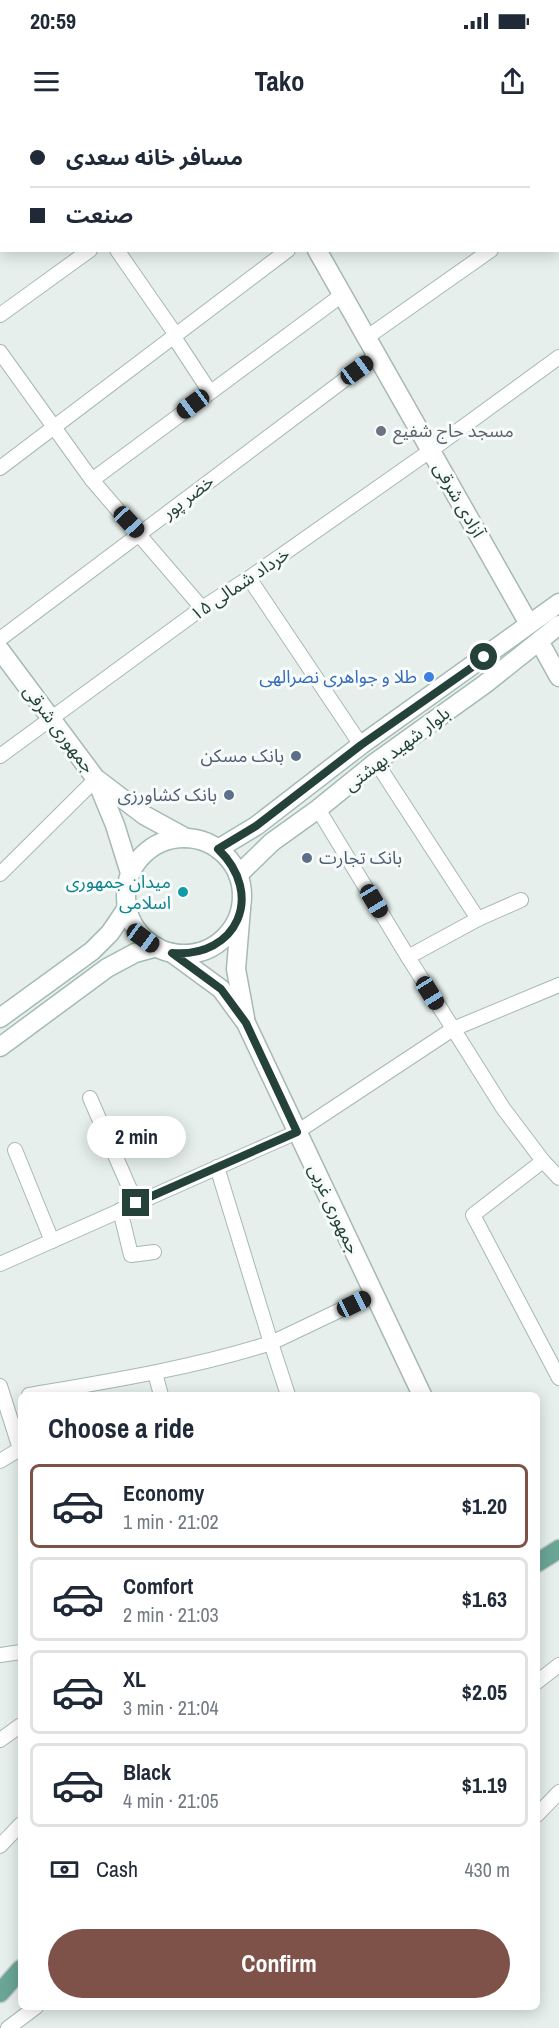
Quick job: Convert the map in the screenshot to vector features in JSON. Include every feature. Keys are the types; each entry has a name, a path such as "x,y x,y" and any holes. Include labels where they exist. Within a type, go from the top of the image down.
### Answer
{"main road":[{"name":"آزادی شرقی","path":"318,252 529,624"},
{"name":"بلوار شهید بهشتی","path":"218,849 256,826 361,745 559,603"},
{"name":"بلوار شهید بهشتی","path":"238,876 272,842 318,809 376,762 485,684 559,626"},
{"path":"538,641 556,672"},
{"name":"جمهوری شرقی","path":"0,650 96,779"},
{"path":"96,779 144,815 186,838"},
{"path":"96,779 115,825 130,873"},
{"path":"186,838 203,841 218,849 230,861 238,876 242,892 237,969 246,1023 221,989 143,938 133,924 127,908 126,890 130,873 139,858 152,846 168,840 186,838"},
{"path":"0,1018 92,951 110,933 127,908"},
{"path":"0,1047 107,968 135,953 164,950 187,954 216,945 232,929 241,909"},
{"name":"جمهوری غربی","path":"246,1023 421,1392"},
{"path":"540,1561 559,1550"},
{"path":"0,1993 18,1972"}],"street":[{"path":"0,315 87,252"},
{"path":"118,252 210,392"},
{"path":"0,468 285,252"},
{"path":"366,338 488,252"},
{"path":"92,480 342,295"},
{"path":"0,352 92,480 202,608"},
{"name":"خضر پور","path":"0,639 376,356"},
{"name":"۱۵ خرداد شمالی","path":"0,756 202,608 249,578 557,364"},
{"path":"249,578 361,745"},
{"path":"376,762 478,919"},
{"path":"0,874 96,779"},
{"path":"318,809 503,1108 543,1161 559,1178"},
{"path":"408,957 478,919 521,900"},
{"path":"0,1264 297,1132 453,1029 559,985"},
{"path":"90,1098 136,1203"},
{"path":"15,1150 52,1241"},
{"path":"543,1161 473,1215 559,1378"},
{"path":"217,1167 287,1392"},
{"path":"120,1210 131,1255 154,1252"},
{"path":"45,1392 222,1359 271,1343 374,1294"},
{"path":"155,1373 159,1392"},
{"path":"18,1395 2,1392 18,1442"},
{"path":"0,1461 18,1452"},
{"path":"0,1655 18,1652"},
{"path":"540,1680 559,1665"},
{"path":"0,1740 18,1727"},
{"path":"540,1812 559,1792"},
{"path":"0,1846 18,1827"},
{"path":"8,2028 32,2010"}],"place":[{"name":"مسجد حاج شفیع","path":"381,431"},
{"name":"طلا و جواهری نصرالهی","path":"429,677"},
{"name":"بانک مسکن","path":"296,756"},
{"name":"بانک کشاورزی","path":"229,795"},
{"name":"بانک تجارت","path":"307,858"},
{"name":"میدان جمهوری اسلامی","path":"183,892"}],"route":[{"path":"136,1203 297,1132 246,1023 221,989 172,953 187,954 216,945 236,923 241,909 242,892 238,876 230,861 218,849 256,826 361,745 484,657"}]}
